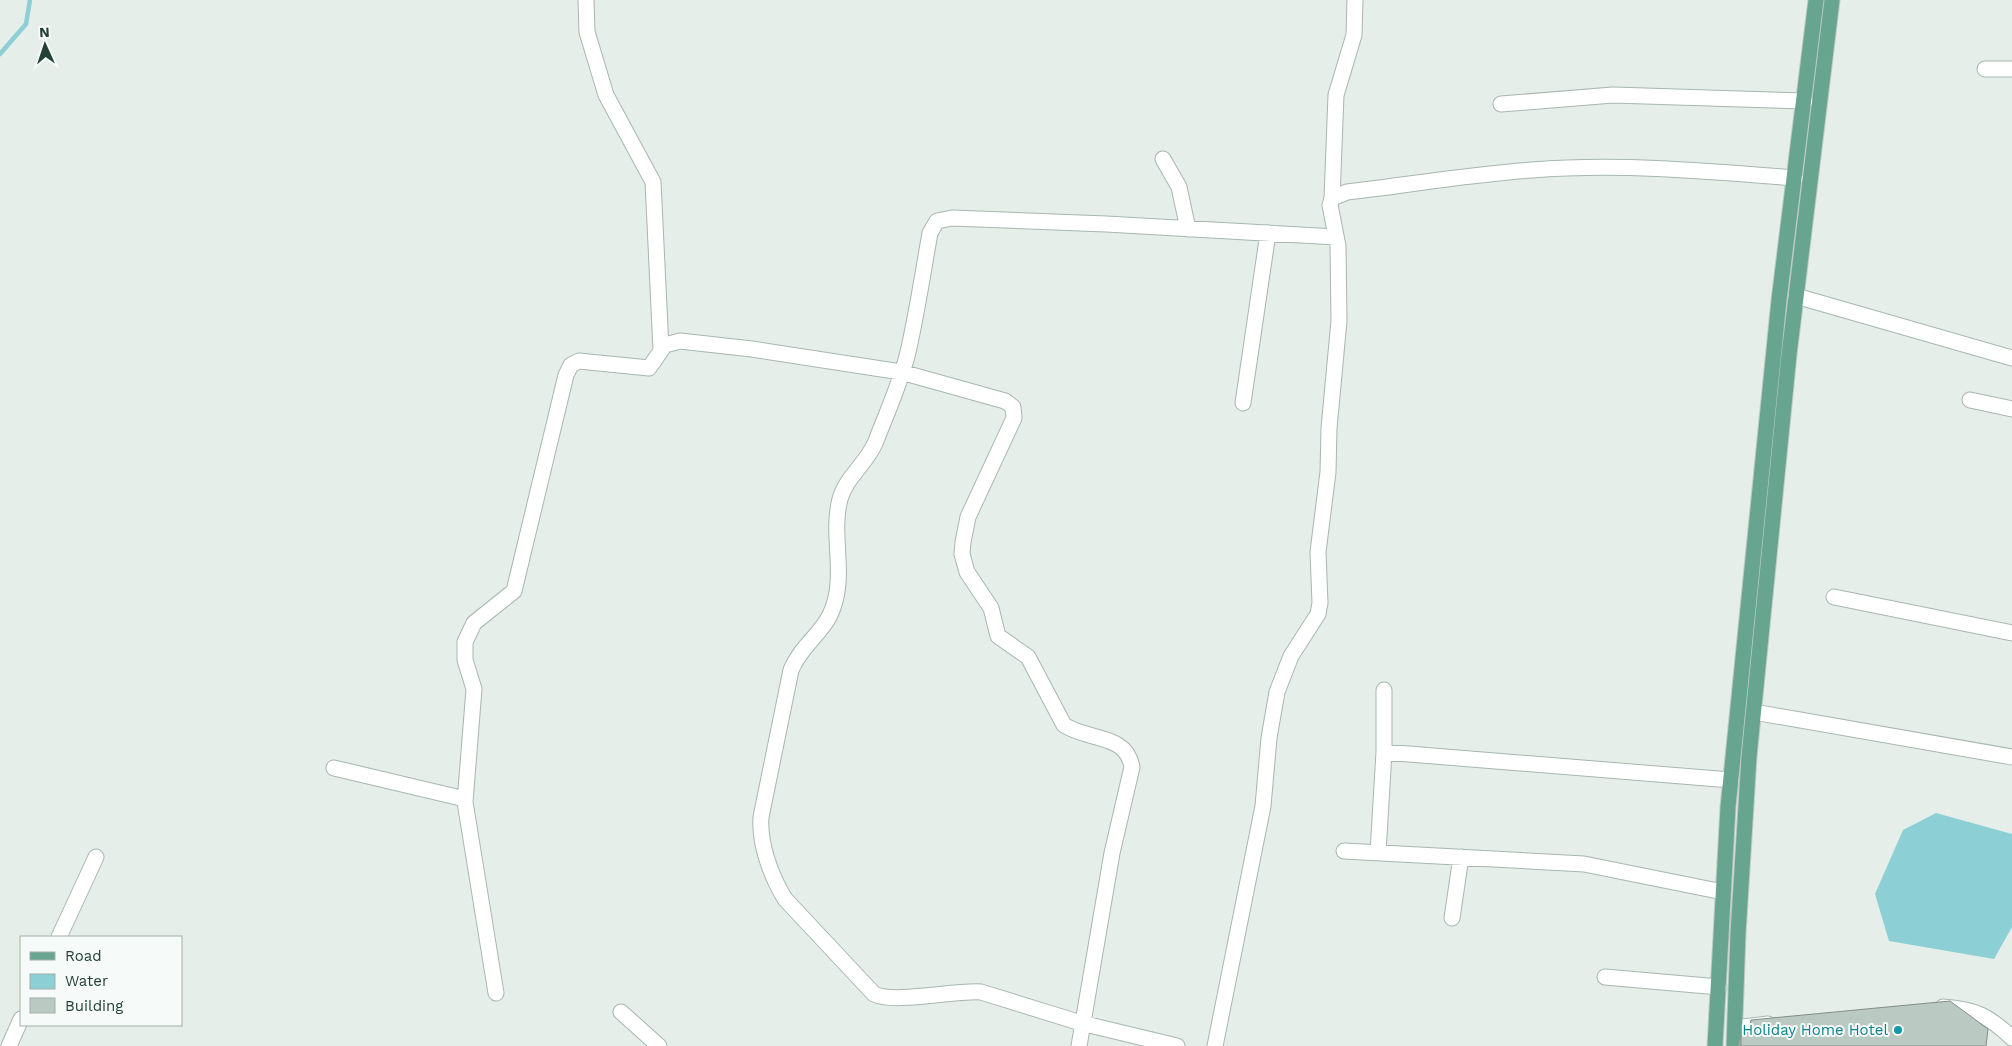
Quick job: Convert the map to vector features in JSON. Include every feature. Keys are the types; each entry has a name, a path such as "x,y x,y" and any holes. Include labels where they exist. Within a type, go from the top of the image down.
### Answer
{"main road":[{"path":"1715,1046 1731,780 1779,300 1811,53 1816,0"},
{"path":"1734,1046 1746,792 1796,296 1827,54 1832,0"},
{"path":"1811,53 1827,54"}],"street":[{"path":"586,0 587,32 606,95 653,182 661,349"},
{"path":"1215,1046 1263,806 1269,738 1277,692 1291,656 1318,614 1320,603 1318,552 1328,472 1329,428 1339,321 1336,237 1330,205 1332,198 1336,95 1354,35 1355,0"},
{"path":"1984,68 2012,68"},
{"path":"1501,104 1613,95 1805,101"},
{"path":"1163,159 1179,187 1188,228"},
{"path":"1332,198 1347,192 1533,170 1577,168 1699,170 1795,178"},
{"path":"1177,1046 1081,1023 981,992 888,998 874,994 785,899 778,887 763,845 761,817 792,670 799,653 830,616 834,603 839,575 836,518 841,498 847,484 874,447 908,354 930,232 937,221 952,218 1188,228 1336,237"},
{"path":"1243,403 1268,233"},
{"path":"1796,296 2012,358"},
{"path":"496,993 466,799 474,689 465,660 466,637 474,624 514,590 568,370 571,365 579,361 649,368 661,349 670,342 680,341 752,349 901,372 1005,401 1014,406 1014,418 964,528 962,554 967,572 991,608 998,636 1028,656 1064,725 1124,748 1130,757 1132,767 1112,853 1081,1023 1079,1046"},
{"path":"1970,400 2012,409"},
{"path":"1834,597 2012,633"},
{"path":"1378,853 1384,752 1384,690"},
{"path":"1754,712 2012,756"},
{"path":"1384,752 1731,780"},
{"path":"334,768 466,799"},
{"path":"1344,851 1584,864 1723,892"},
{"path":"59,936 96,857"},
{"path":"1452,918 1461,857"},
{"path":"1605,977 1719,987"},
{"path":"1932,1006 1955,1008 1993,1020 2012,1038"},
{"path":"621,1012 659,1046"},
{"path":"9,1046 20,1021"},
{"path":"1736,1028 1784,1022"}],"water":[{"path":"1936,813 2012,834 2012,927 1994,959 1889,941 1875,894 1903,830"}],"building":[{"path":"1950,1001 1988,1029 1986,1046 1741,1046 1741,1036 1749,1032 1751,1020"}],"waterway":[{"path":"0,54 26,24 30,0"}],"place":[{"name":"Holiday Home Hotel","path":"1898,1030"}]}
